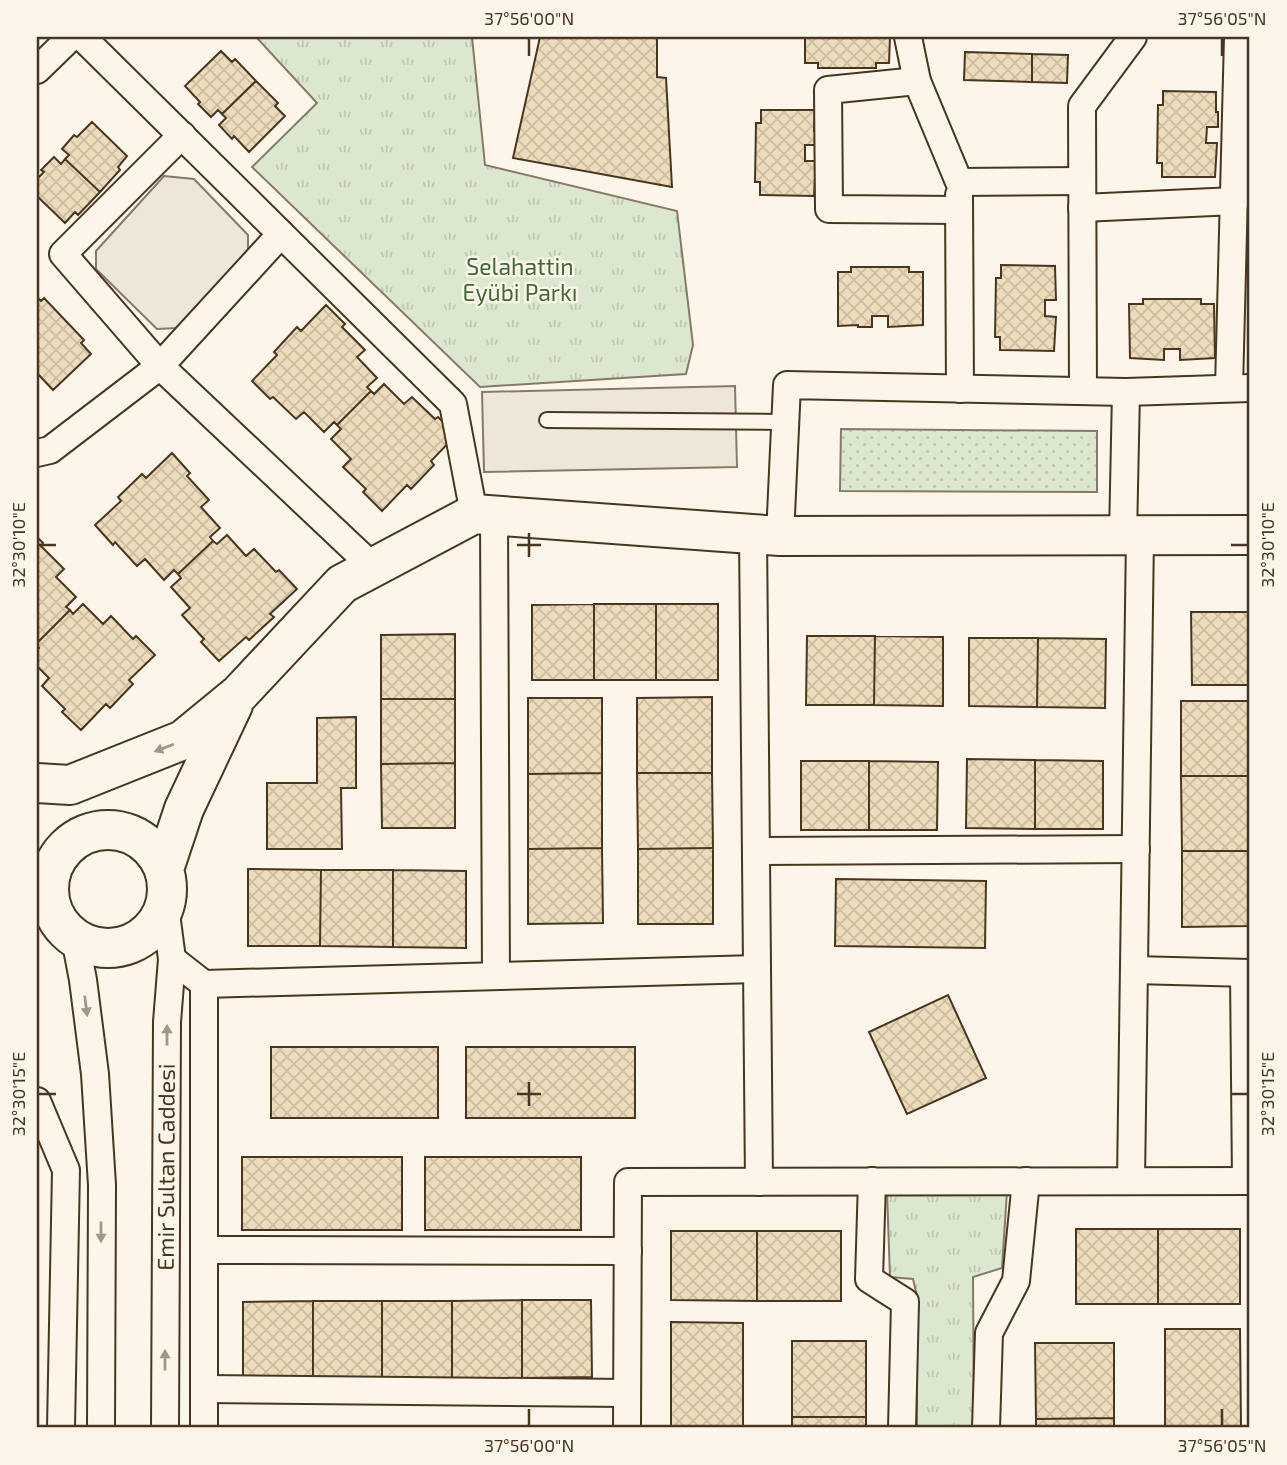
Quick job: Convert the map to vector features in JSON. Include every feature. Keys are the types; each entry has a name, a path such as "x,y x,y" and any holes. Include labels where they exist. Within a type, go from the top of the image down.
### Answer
{"street":[{"path":"37,70 71,37"},
{"path":"82,37 453,404 484,514 496,976"},
{"path":"908,37 917,81 959,182 960,389"},
{"path":"1083,391 1082,106 1133,37"},
{"path":"759,1182 756,851 767,535 785,422 787,385 1126,392 1240,388 1235,201 1243,148 1238,37"},
{"path":"917,81 828,90 829,209 959,210"},
{"path":"182,135 63,254 160,366 373,567"},
{"path":"959,182 1083,181"},
{"path":"1083,208 1235,201"},
{"path":"41,446 160,366 281,234"},
{"path":"1126,392 1132,536 1136,849 1131,1181"},
{"path":"53,784 183,740 239,694 342,584 484,514 767,535 1250,536"},
{"path":"119,831 99,830 79,837 63,850 43,886 61,926 75,938 92,946 110,949 128,945 144,936 158,922 184,809 239,694"},
{"path":"53,784 119,831 138,838 153,851 164,887"},
{"path":"756,851 1136,849"},
{"name":"Emir Sultan Caddesi","path":"164,887 172,958 167,1022 164,1428"},
{"path":"75,938 94,1073 102,1185 101,1428"},
{"path":"172,958 204,984 757,969"},
{"path":"627,1428 628,1182 1248,1181 1247,973 1134,970"},
{"path":"204,984 204,1428"},
{"path":"37,1101 66,1170 61,1428"},
{"path":"872,1181 869,1279 905,1301 902,1428"},
{"path":"986,1428 989,1333 1016,1281 1026,1181"},
{"path":"204,1250 628,1251"},
{"path":"204,1389 627,1393"}],"lane":[{"path":"547,420 785,422"}],"green space":[{"name":"Selahattin Eyübi Parkı","path":"256,37 472,37 485,165 677,211 693,345 686,374 480,387 252,167 317,103"},
{"path":"841,429 1097,431 1097,492 840,491"},
{"path":"1007,1191 1002,1268 973,1277 974,1428 917,1428 917,1296 913,1279 890,1277 887,1192"}],"shaded area":[{"path":"164,176 194,179 248,235 248,257 176,328 157,329 96,269 96,251"},
{"path":"735,386 737,467 484,472 482,392"}],"building":[{"path":"540,37 657,37 657,77 666,78 672,187 513,158"},
{"path":"805,37 890,37 889,63 876,63 876,68 818,68 818,63 805,63"},
{"path":"221,51 232,62 235,59 256,81 222,114 218,110 211,117 185,86"},
{"path":"965,52 1032,54 1032,82 964,80"},
{"path":"1032,54 1068,55 1067,83 1032,82"},
{"path":"256,81 278,103 275,106 285,116 249,152 219,125 226,118 222,114"},
{"path":"1163,91 1216,92 1218,127 1207,127 1206,143 1217,143 1215,177 1162,177 1162,163 1157,163 1158,105 1163,105"},
{"path":"761,110 815,110 816,145 805,145 805,161 816,161 814,196 760,195 760,182 755,182 756,123 761,123"},
{"path":"92,122 127,156 118,167 120,170 100,192 65,159 69,155 62,149 74,135 77,137"},
{"path":"54,157 61,164 65,159 100,192 78,215 75,212 65,223 37,196 37,179 44,172 41,170"},
{"path":"1001,265 1055,266 1056,300 1045,300 1045,316 1056,317 1054,351 1000,350 1000,337 995,337 996,278 1001,278"},
{"path":"851,267 909,267 909,272 923,272 923,325 888,327 888,316 872,316 872,327 838,326 838,272 851,272"},
{"path":"37,297 41,301 44,298 84,340 81,343 91,354 53,390 37,373"},
{"path":"1143,299 1201,299 1201,304 1214,304 1215,358 1180,360 1180,349 1164,349 1164,360 1130,358 1129,304 1143,304"},
{"path":"326,305 345,324 342,327 365,350 357,357 377,378 367,387 371,391 337,425 334,422 324,432 304,412 296,419 252,381 277,355 274,352 297,327 301,331"},
{"path":"384,384 404,404 412,397 456,435 431,461 434,465 411,489 407,485 382,511 363,492 366,489 343,467 351,459 331,439 341,429 337,425 371,391 374,394"},
{"path":"172,453 190,473 187,476 209,500 201,507 220,528 210,537 213,541 178,574 174,570 164,580 145,559 137,566 95,525 121,501 118,497 142,474 146,478"},
{"path":"227,535 246,556 254,549 297,589 270,614 274,617 249,640 246,637 219,661 201,642 204,639 182,615 190,608 171,587 181,578 178,574 213,541 217,544"},
{"path":"37,537 43,543 41,546 64,569 56,577 76,597 66,607 70,610 37,643"},
{"path":"83,604 103,624 111,616 133,639 136,636 155,655 129,680 133,684 110,708 106,704 81,730 62,712 65,709 42,686 49,678 37,666 37,643 70,610 73,614"},
{"path":"594,604 656,604 656,680 594,680"},
{"path":"594,604 594,680 532,680 532,605"},
{"path":"656,604 718,604 718,680 656,680"},
{"path":"1191,612 1250,612 1250,685 1192,685"},
{"path":"455,634 455,699 381,699 381,635"},
{"path":"807,636 875,636 874,705 806,705"},
{"path":"875,636 943,637 943,706 874,705"},
{"path":"969,638 1038,638 1037,707 969,706"},
{"path":"1038,638 1106,639 1105,708 1037,707"},
{"path":"712,697 712,773 637,773 637,698"},
{"path":"528,698 602,698 602,773 528,774"},
{"path":"381,699 455,699 455,763 381,764"},
{"path":"1181,701 1250,701 1250,776 1181,776"},
{"path":"356,717 356,788 341,788 342,849 267,849 267,783 317,783 317,718"},
{"path":"967,759 1035,760 1035,829 966,828"},
{"path":"1035,760 1103,761 1103,829 1035,829"},
{"path":"801,761 869,761 869,830 801,830"},
{"path":"869,761 938,762 937,830 869,830"},
{"path":"455,763 455,828 382,828 381,764"},
{"path":"602,773 602,848 528,849 528,774"},
{"path":"637,773 712,773 713,848 638,849"},
{"path":"1181,776 1250,776 1250,851 1182,851"},
{"path":"602,848 603,923 528,924 528,849"},
{"path":"713,848 713,924 638,924 638,849"},
{"path":"1182,851 1250,851 1250,926 1182,927"},
{"path":"248,869 321,870 320,946 248,946"},
{"path":"321,870 393,870 393,947 320,946"},
{"path":"393,870 466,871 466,948 393,947"},
{"path":"836,879 986,881 985,948 835,946"},
{"path":"948,995 986,1078 907,1114 869,1032"},
{"path":"271,1047 438,1047 438,1118 271,1118"},
{"path":"466,1047 635,1047 635,1118 466,1118"},
{"path":"242,1157 402,1157 402,1230 242,1230"},
{"path":"425,1157 581,1157 581,1230 425,1230"},
{"path":"1076,1229 1158,1229 1158,1304 1076,1304"},
{"path":"1158,1229 1240,1229 1240,1304 1158,1304"},
{"path":"671,1231 757,1231 757,1301 671,1300"},
{"path":"757,1231 841,1231 841,1301 757,1301"},
{"path":"522,1300 522,1378 452,1378 452,1301"},
{"path":"522,1300 591,1300 592,1377 522,1378"},
{"path":"313,1301 313,1379 243,1379 243,1302"},
{"path":"313,1301 382,1301 382,1378 313,1379"},
{"path":"382,1301 452,1301 452,1378 382,1378"},
{"path":"671,1322 743,1323 743,1428 671,1428"},
{"path":"1165,1329 1240,1329 1241,1428 1165,1428"},
{"path":"792,1341 866,1341 866,1417 792,1417"},
{"path":"1035,1343 1114,1343 1114,1418 1036,1419"},
{"path":"792,1417 866,1417 866,1428 792,1428"},
{"path":"1114,1418 1114,1428 1036,1428 1036,1419"}]}
